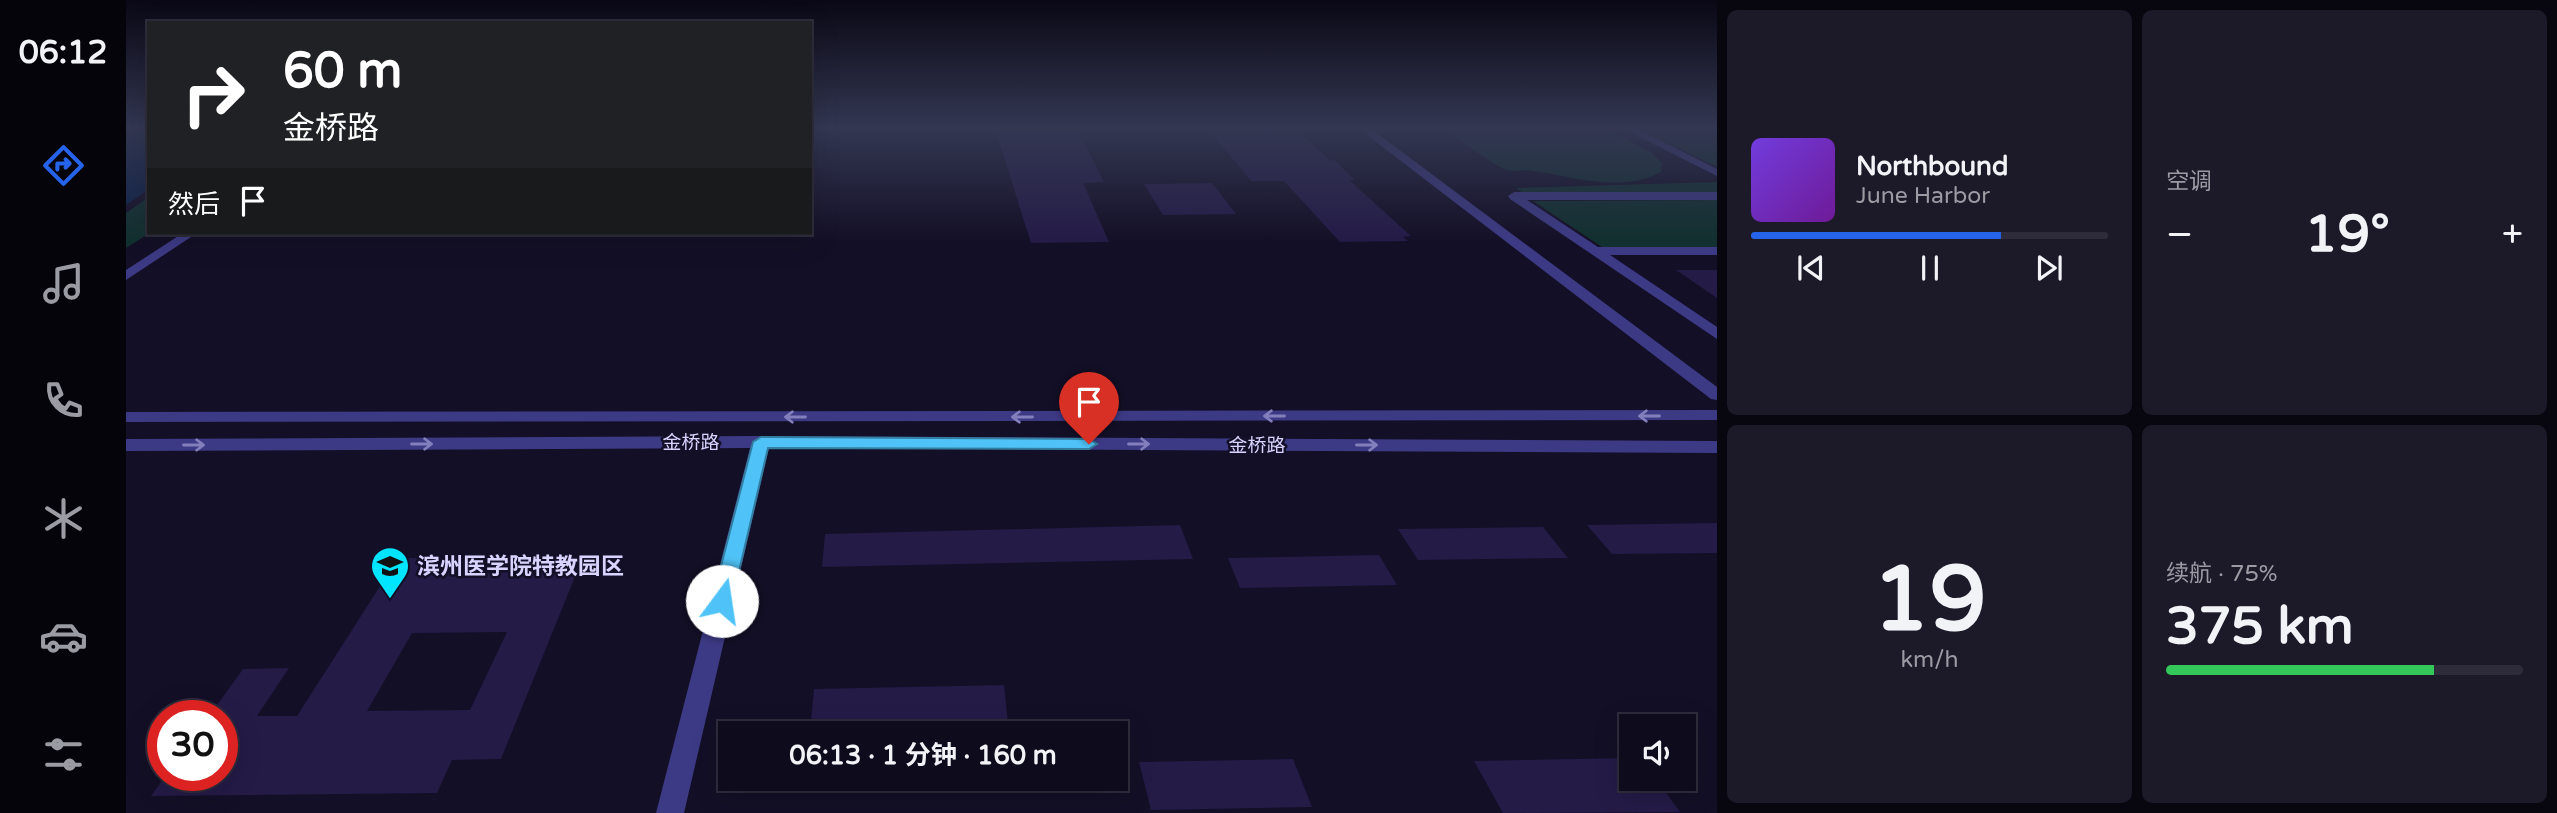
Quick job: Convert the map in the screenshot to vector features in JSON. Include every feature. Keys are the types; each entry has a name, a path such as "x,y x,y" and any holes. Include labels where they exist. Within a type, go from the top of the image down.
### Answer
{"street":[{"path":"1413,166 1717,395"},
{"path":"1717,196 1514,196 1717,334"},
{"path":"126,276 188,235"},
{"path":"1597,251 1717,251"},
{"name":"金桥路","path":"126,417 1717,415"},
{"path":"670,813 761,442"},
{"name":"金桥路","path":"126,445 761,442 1717,447"}],"green space":[{"path":"1499,166 1662,166 1661,172 1645,178 1613,183 1529,170 1509,171"},
{"path":"1717,182 1717,192 1523,193 1516,188"},
{"path":"147,198 147,235 126,248 126,213"},
{"path":"1717,200 1717,248 1602,247 1533,201"}],"water":[{"path":"126,166 147,166 147,190 126,205"}],"building":[{"path":"1007,166 1096,166 1104,182 1083,183 1109,242 1031,243"},
{"path":"1239,166 1340,166 1355,180 1349,180 1411,236 1403,237 1408,241 1340,242 1284,181 1251,181"},
{"path":"1212,183 1236,214 1163,215 1144,184"},
{"path":"1676,270 1717,270 1717,298"},
{"path":"1717,523 1717,553 1612,554 1587,525"},
{"path":"1180,525 1193,559 822,567 825,534"},
{"path":"1543,527 1568,558 1418,560 1398,529"},
{"path":"1379,555 1397,585 1240,588 1228,558"},
{"path":"583,557 501,759 452,760 437,793 151,796 155,791 238,791 238,700 221,700 243,669 289,668 257,716 297,716 398,558","holes":["507,632 470,710 367,711 412,633"]},
{"path":"1004,685 1008,721 811,721 814,689"},
{"path":"1619,758 1619,791 1665,791 1680,812 1503,813 1474,761"},
{"path":"1293,759 1312,807 1151,810 1139,762"}],"place":[{"name":"滨州医学院特教园区","path":"390,600"}],"route":[{"path":"722,601 761,442 1089,444"}]}
